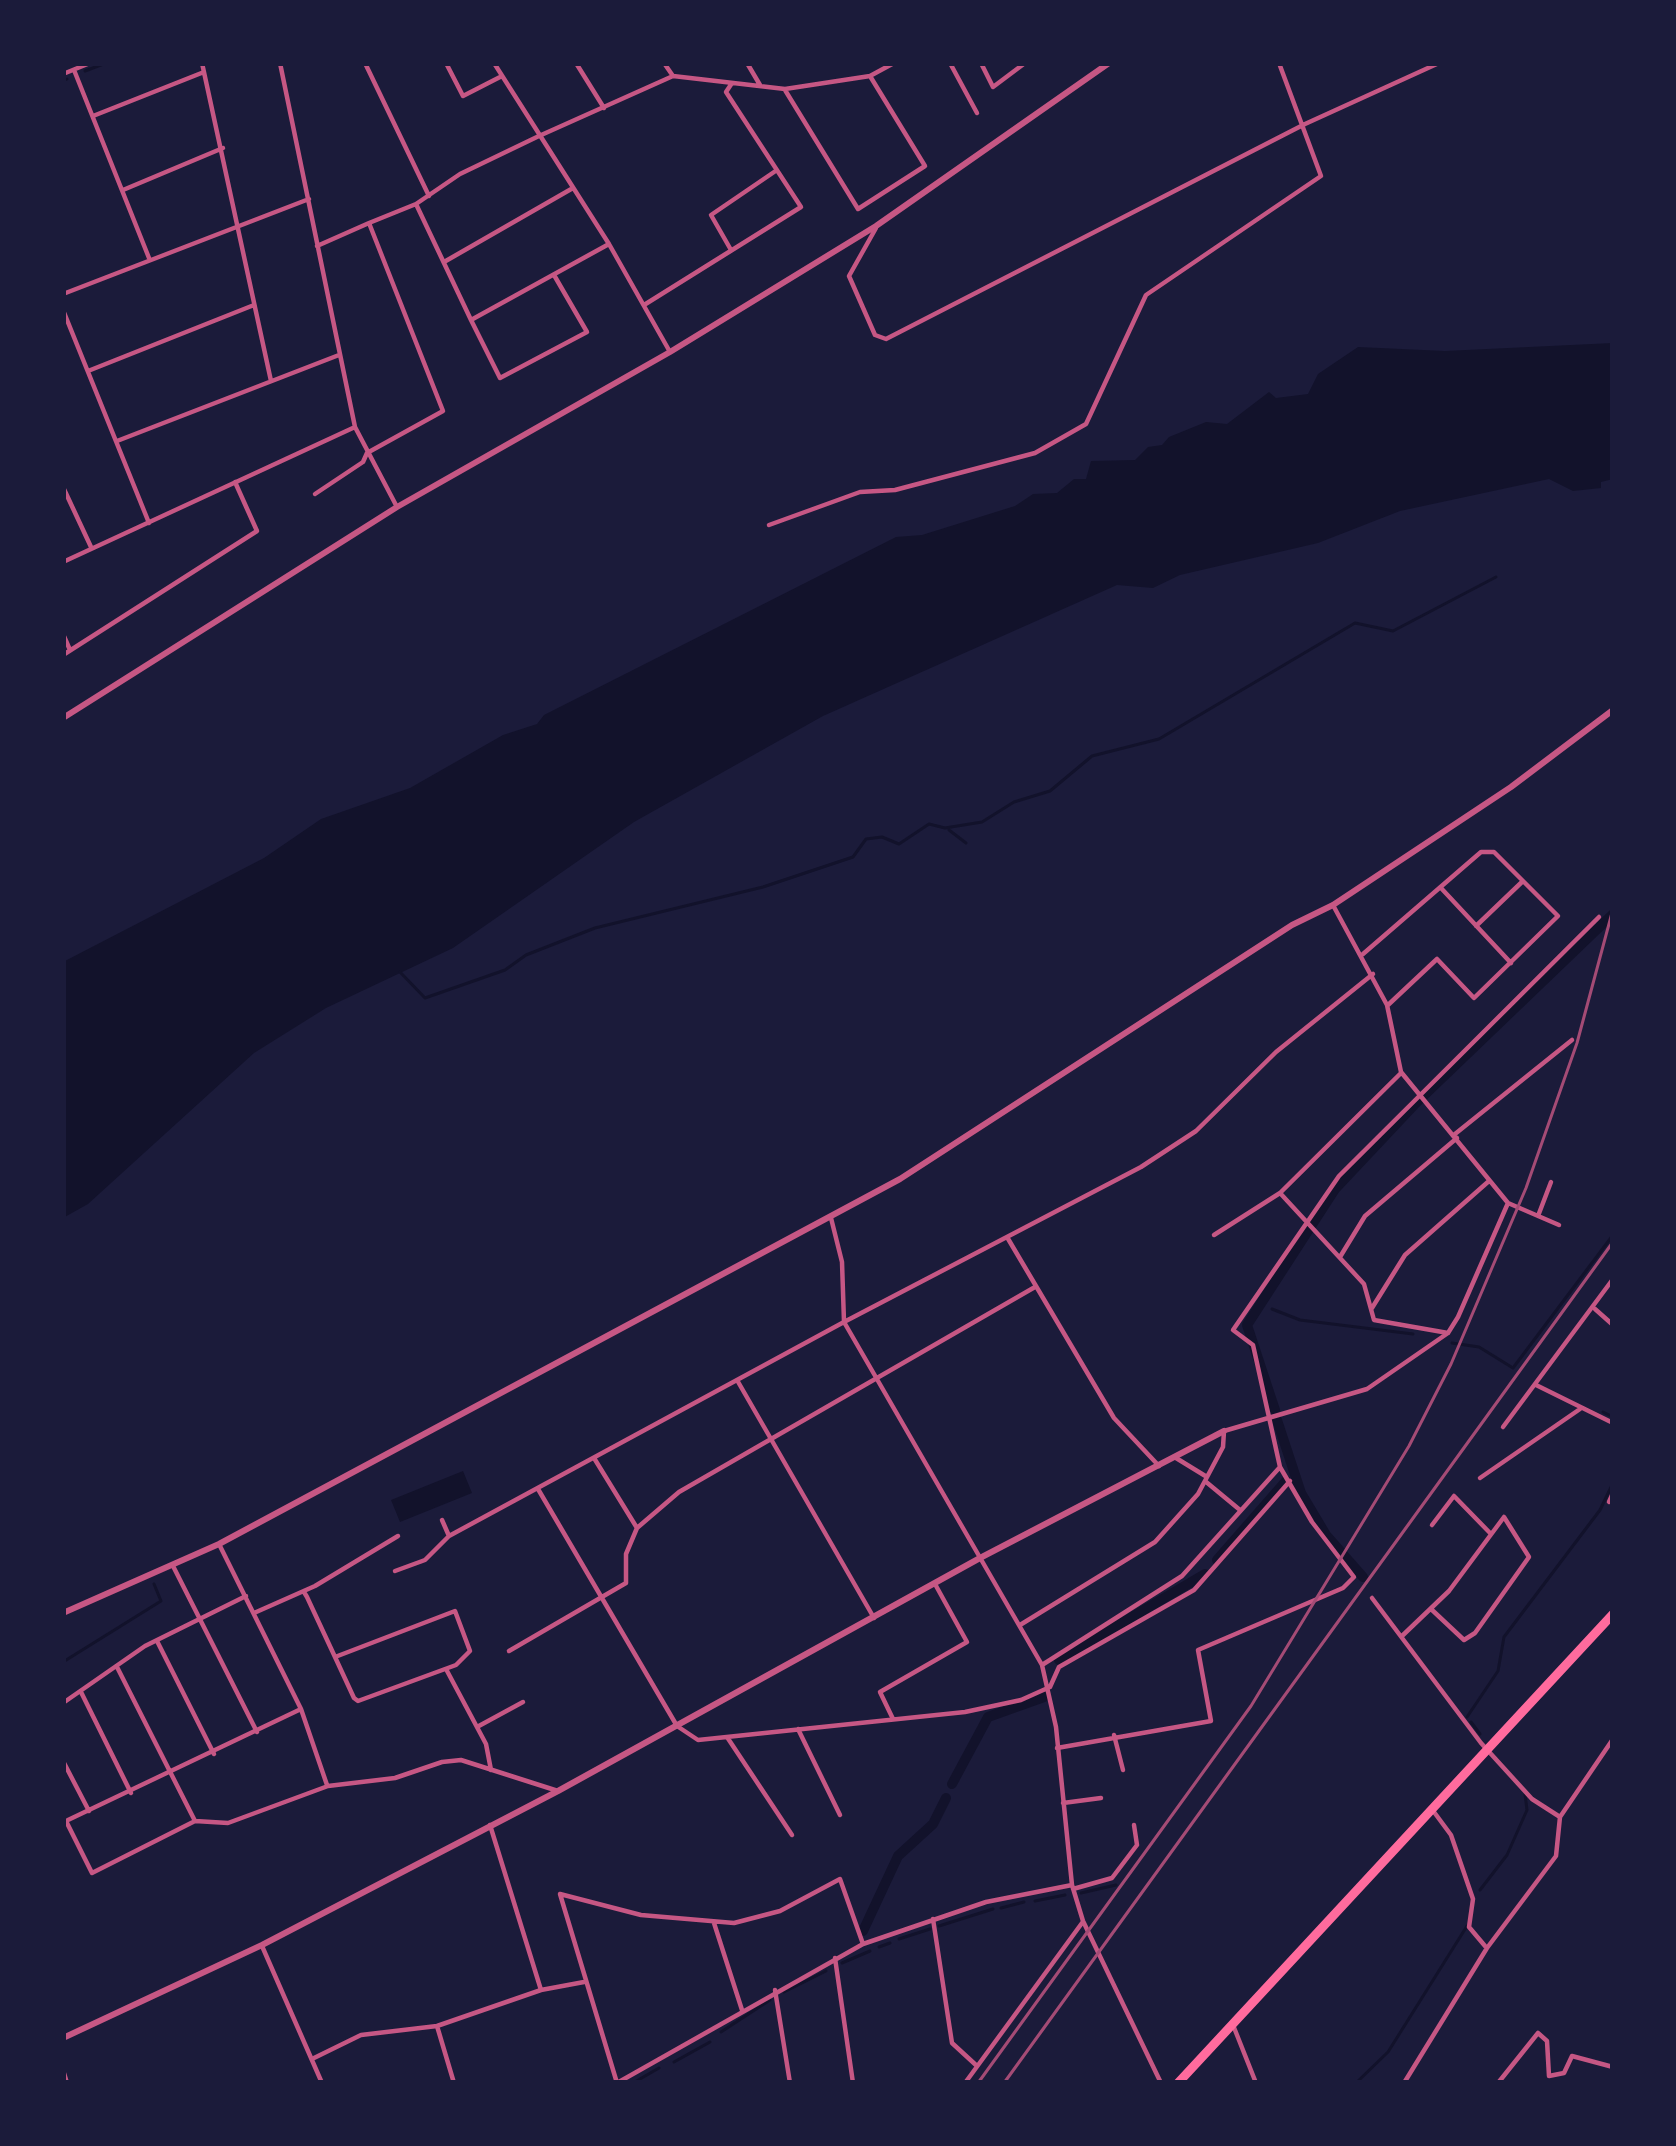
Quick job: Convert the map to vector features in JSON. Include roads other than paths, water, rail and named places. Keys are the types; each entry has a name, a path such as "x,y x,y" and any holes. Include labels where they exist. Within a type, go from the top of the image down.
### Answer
{"highway":[{"path":"1178,2083 1613,1614"}],"street":[{"path":"63,74 90,63"},
{"path":"202,63 271,381"},
{"path":"280,63 355,427 397,507"},
{"path":"365,63 429,196"},
{"path":"446,63 463,96 502,76"},
{"path":"494,63 609,244 670,352"},
{"path":"576,63 604,108"},
{"path":"664,63 673,76"},
{"path":"759,63 749,66 760,85"},
{"path":"317,246 416,204 460,174 673,76 784,89 870,76 894,63"},
{"path":"950,63 977,113"},
{"path":"981,63 993,87 1025,63"},
{"path":"63,718 397,507 670,352 876,226 1109,63"},
{"path":"769,525 860,493 895,490 1035,453 1086,424 1146,296 1321,176 1280,63"},
{"path":"876,226 849,276 875,334 886,339 1305,124 1439,63"},
{"path":"74,70 149,258"},
{"path":"93,116 204,72"},
{"path":"784,89 858,209 925,166 870,76"},
{"path":"644,305 801,207 726,92 732,83"},
{"path":"122,190 223,148"},
{"path":"730,250 711,215 777,170"},
{"path":"444,262 573,188"},
{"path":"63,294 309,199"},
{"path":"416,204 500,378 586,332 554,275"},
{"path":"315,494 363,462 368,453 443,411 369,224"},
{"path":"471,320 609,244"},
{"path":"88,371 254,304"},
{"path":"63,310 149,523"},
{"path":"117,441 339,355"},
{"path":"63,562 355,427"},
{"path":"63,655 257,531 235,482"},
{"path":"64,489 92,549"},
{"path":"63,634 70,650"},
{"path":"63,1613 219,1544 900,1179 1511,788 1613,710"},
{"path":"1363,954 1481,852 1494,852 1558,916 1474,998 1437,959 1387,1005"},
{"path":"1476,926 1523,881"},
{"path":"1441,889 1512,964"},
{"path":"1333,905 1387,1005 1401,1072 1508,1203 1558,1225"},
{"path":"1057,1748 1211,1721 1198,1650 1343,1588 1354,1577 1312,1522 1280,1467 1253,1345 1233,1330 1339,1176 1599,917"},
{"path":"395,1571 425,1560 449,1536 844,1322 1141,1167 1196,1132 1276,1052 1373,974"},
{"path":"1340,1257 1366,1216 1572,1040"},
{"path":"1214,1235 1280,1193 1401,1072"},
{"path":"1371,1309 1405,1255 1489,1181"},
{"path":"1538,1216 1551,1182"},
{"path":"1280,1193 1364,1284 1374,1320 1448,1333"},
{"path":"63,2038 262,1946 1223,1431 1367,1389 1448,1333 1508,1203"},
{"path":"830,1218 842,1262 844,1322 1042,1665 1050,1687 1073,1887 1083,1922 1161,2083"},
{"path":"1006,1236 1114,1418 1160,1466"},
{"path":"1503,1427 1613,1279"},
{"path":"509,1651 626,1583 626,1554 637,1528 679,1492 1035,1287"},
{"path":"1592,1307 1613,1325"},
{"path":"737,1380 874,1618"},
{"path":"1536,1385 1613,1424"},
{"path":"1480,1478 1580,1408"},
{"path":"1020,1624 1155,1542 1206,1479 1223,1447 1223,1431"},
{"path":"1175,1457 1240,1510"},
{"path":"594,1458 637,1528"},
{"path":"1042,1665 1182,1576 1280,1467"},
{"path":"1050,1687 1058,1666 1194,1590 1290,1481"},
{"path":"538,1489 676,1726 698,1740 965,1712 1050,1687"},
{"path":"1609,1502 1613,1493"},
{"path":"1432,1525 1454,1496 1491,1534"},
{"path":"1402,1636 1431,1609 1504,1517 1529,1557 1475,1633 1464,1640 1431,1609"},
{"path":"442,1520 449,1536"},
{"path":"254,1613 304,1592 398,1536"},
{"path":"219,1544 301,1709 328,1786"},
{"path":"173,1566 257,1732"},
{"path":"892,1719 880,1692 968,1642 935,1584"},
{"path":"304,1592 334,1657 358,1701 446,1670 470,1651 454,1611 334,1657"},
{"path":"63,1703 156,1640 246,1596"},
{"path":"1372,1598 1487,1747 1532,1799 1560,1817"},
{"path":"156,1640 214,1754"},
{"path":"117,1667 195,1821"},
{"path":"446,1670 477,1727 491,1770"},
{"path":"81,1692 131,1793"},
{"path":"477,1727 523,1702"},
{"path":"301,1709 173,1775 64,1822 92,1873 195,1821 228,1822 328,1786 395,1778 442,1762 461,1760 558,1791"},
{"path":"798,1729 840,1815"},
{"path":"1114,1735 1124,1770"},
{"path":"728,1737 793,1835"},
{"path":"1404,2083 1487,1948 1556,1856 1560,1817 1613,1739"},
{"path":"63,1761 89,1811"},
{"path":"1064,1803 1101,1798"},
{"path":"1430,1808 1451,1835 1473,1899 1469,1927 1487,1948"},
{"path":"490,1825 542,1990"},
{"path":"862,1944 840,1880 780,1911 714,1923 641,1915 560,1894 617,2083 862,1944 933,1919 1112,1878 1137,1845 1134,1825"},
{"path":"933,1919 952,2043 977,2066"},
{"path":"965,2083 1083,1922"},
{"path":"714,1923 742,2009"},
{"path":"262,1946 322,2083"},
{"path":"835,1958 853,2083"},
{"path":"314,2058 361,2035 437,2026 542,1990 584,1982"},
{"path":"775,1990 790,2083"},
{"path":"1233,2025 1240,2030 1256,2083"},
{"path":"437,2026 454,2083"},
{"path":"1498,2083 1538,2033 1547,2041 1549,2076 1564,2073 1572,2056 1613,2067"},
{"path":"63,2070 67,2083"}],"waterway":[{"path":"85,71 106,63"},
{"path":"63,81 67,79"},
{"path":"400,972 425,998 505,970 526,955 595,928 763,887 853,857 866,839 882,837 899,844 929,824 945,828 982,822 1014,802 1050,791 1092,756 1159,739 1355,623 1393,631 1496,577"},
{"path":"949,830 966,843"},
{"path":"1275,1410 1247,1325 1335,1189 1414,1105 1613,914"},
{"path":"1452,1343 1479,1347 1513,1368 1613,1235"},
{"path":"1272,1309 1300,1320 1413,1334"},
{"path":"1603,1412 1613,1417"},
{"path":"1277,1420 1301,1493 1326,1535 1363,1577"},
{"path":"1217,1560 1286,1481"},
{"path":"1467,1717 1498,1671 1504,1637 1600,1510 1613,1483"},
{"path":"1059,1660 1205,1574"},
{"path":"63,1662 161,1601 154,1584"},
{"path":"952,1784 988,1717 1044,1697"},
{"path":"1471,1722 1480,1734"},
{"path":"1480,1890 1507,1855 1527,1810 1525,1794"},
{"path":"863,1931 898,1856 933,1824 946,1798"},
{"path":"1081,1893 1116,1885"},
{"path":"1035,1901 1065,1895"},
{"path":"1001,1908 1024,1902"},
{"path":"939,1926 993,1909"},
{"path":"1356,2083 1388,2052 1467,1926"},
{"path":"899,1939 930,1929"},
{"path":"879,1947 890,1943"},
{"path":"842,1963 870,1951"},
{"path":"784,1992 826,1971"},
{"path":"721,2032 770,2000"},
{"path":"674,2062 710,2042"},
{"path":"633,2083 659,2068"}],"railway":[{"path":"978,2083 1251,1706 1409,1446 1451,1364 1526,1188 1577,1043 1613,909"},
{"path":"1004,2083 1613,1242"}]}
